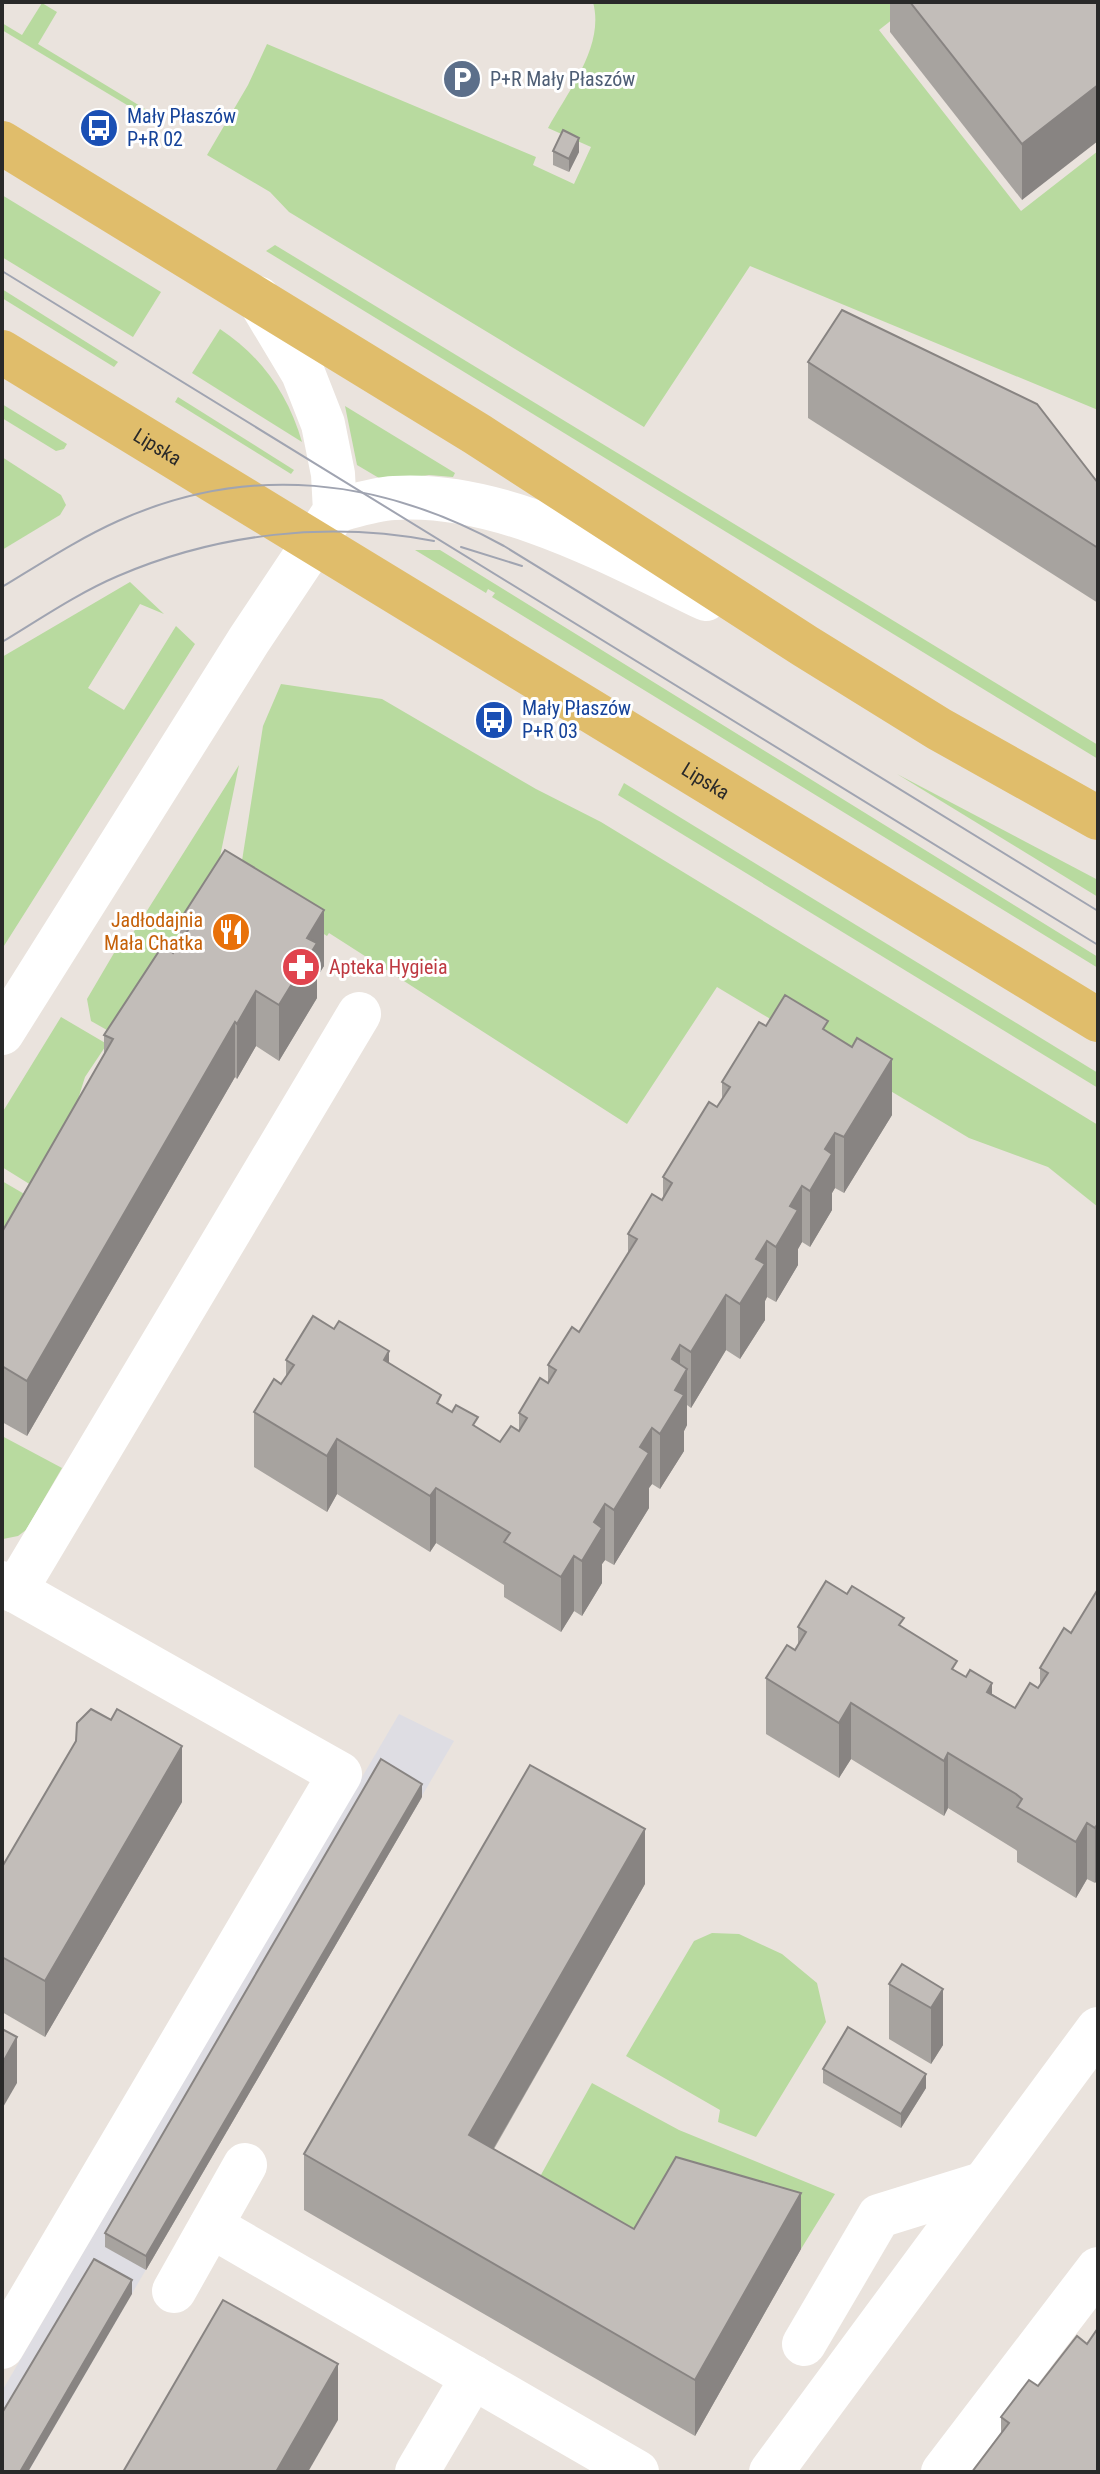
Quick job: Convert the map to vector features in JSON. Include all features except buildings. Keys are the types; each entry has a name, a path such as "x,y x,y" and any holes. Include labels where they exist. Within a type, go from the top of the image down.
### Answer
{"main road":[{"path":"2,143 477,434 939,729 1098,818"},
{"name":"Lipska","path":"2,352 324,527 1098,1020"}],"street":[{"path":"2,1033 324,527 333,474 323,424 303,373 258,298"},
{"path":"324,527 394,498 470,502 525,518 805,646"},
{"path":"2,2347 340,1774 9,1587 359,1014"},
{"path":"771,2472 1087,2043"},
{"path":"174,2291 245,2165"},
{"path":"804,2344 879,2216 982,2184"},
{"path":"211,2226 637,2472"},
{"path":"943,2472 1098,2269"},
{"path":"417,2472 473,2377"}],"shaded area":[{"path":"399,1714 454,1741 28,2472 2,2472 2,2391"}],"green space":[{"path":"593,2 900,2 893,19 879,30 1021,211 1098,151 1098,410 750,266 644,427 289,212 270,192 207,155 248,85 267,44 536,157 533,165 574,184 591,147 548,128 589,51 594,35"},
{"path":"42,3 57,12 38,44 155,115 152,120 2,30 2,23 22,35"},
{"path":"2,195 161,292 133,337 2,257"},
{"path":"275,245 1098,745 1098,759 266,251"},
{"path":"2,289 118,362 114,367 2,298"},
{"path":"220,329 248,351 271,378 289,408 302,442 192,373"},
{"path":"178,397 294,470 291,474 175,402"},
{"path":"2,404 67,444 64,449 56,451 2,418"},
{"path":"345,406 455,473 453,477 429,475 384,481 357,465"},
{"path":"2,457 61,495 66,505 60,515 2,550"},
{"path":"415,550 440,550 1098,957 1098,968 492,597 495,593 488,589 486,593"},
{"path":"130,582 164,614 140,604 88,688 124,710 176,626 195,644 2,949 2,657"},
{"path":"281,684 382,699 536,789 601,822 1098,1125 1098,1207 1048,1167 969,1138 717,987 627,1124 329,933 327,936 239,880 263,726"},
{"path":"239,765 216,876 114,1034 91,1021 87,999 114,953 121,952"},
{"path":"897,774 1098,880 1098,897"},
{"path":"624,783 1098,1073 1098,1088 618,795"},
{"path":"61,1017 107,1044 85,1077 75,1109 31,1185 2,1167 2,1113"},
{"path":"2,1181 26,1195 2,1236"},
{"path":"2,1436 62,1468 26,1530 18,1536 3,1539"},
{"path":"712,1933 739,1934 782,1954 817,1983 826,2022 756,2137 718,2122 720,2110 626,2056 694,1941"},
{"path":"592,2083 679,2130 835,2194 801,2249 676,2213 634,2285 517,2218"}],"tram line":[{"path":"2,271 1098,945"},
{"path":"2,587 118,521 167,502 216,490 265,485 314,486 362,493 410,505 504,546 1098,911"},
{"path":"2,642 103,583 156,561 195,550 234,541 314,532 354,532 434,541"},
{"path":"461,547 522,566"}],"place":[{"name":"P+R Mały Płaszów","path":"462,79"},
{"name":"Mały Płaszów P+R 02","path":"99,128"},
{"name":"Mały Płaszów P+R 03","path":"494,720"},
{"name":"Jadłodajnia Mała Chatka","path":"231,932"},
{"name":"Apteka Hygieia","path":"301,967"}]}
